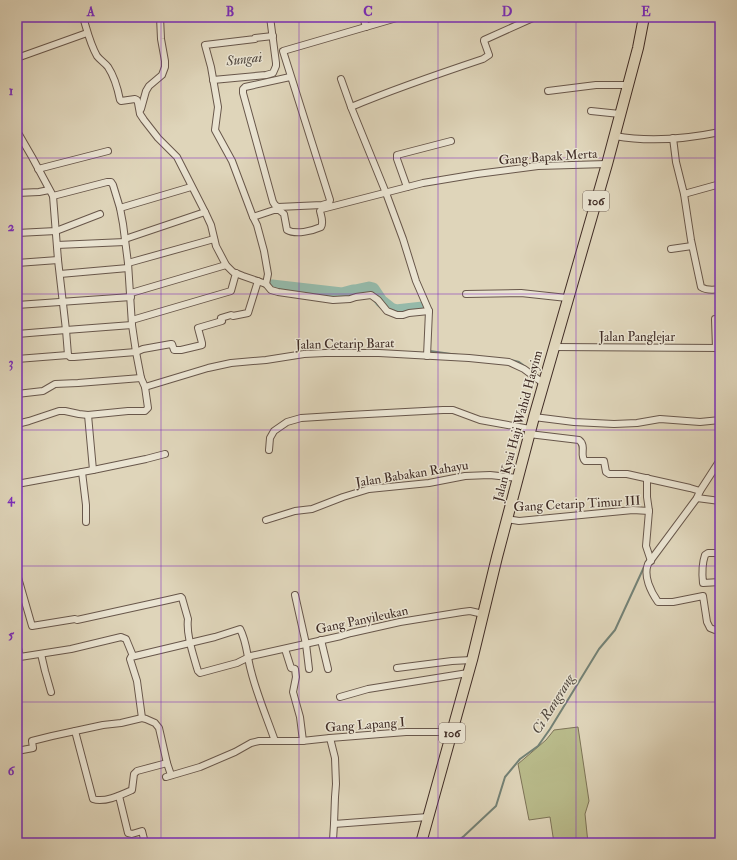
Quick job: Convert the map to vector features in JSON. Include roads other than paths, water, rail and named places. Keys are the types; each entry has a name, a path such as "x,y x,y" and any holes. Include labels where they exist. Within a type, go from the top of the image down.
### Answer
{"main road":[{"name":"Jalan Kyai Haji Wahid Hasyim","path":"421,843 472,660 543,383 615,136 638,48 644,17"}],"street":[{"path":"83,17 91,44 98,57 108,66 112,73 120,100 137,100 140,114 158,138 177,157 211,225 216,246 226,266 233,272 266,284 271,290 278,292 333,300 350,299 371,295 378,300 387,311 397,315 429,311"},
{"path":"140,114 146,91 162,75 165,67 160,17"},
{"path":"213,80 273,73 276,63 271,36 270,17"},
{"path":"363,17 366,27"},
{"path":"290,77 245,87 243,92 275,205 322,205 329,203 330,200 282,52 400,17"},
{"path":"351,107 425,78 483,59 489,55 484,40 535,17"},
{"path":"17,58 87,33"},
{"path":"266,284 268,274 257,225 232,161 215,130 218,107 205,45 271,36"},
{"path":"341,79 386,193 403,239 416,281 429,311 427,356"},
{"path":"548,91 596,85 628,85"},
{"path":"591,111 620,114"},
{"path":"17,131 53,196 68,355"},
{"path":"615,136 645,140 704,135 720,132"},
{"path":"673,138 676,162 684,194 692,246 701,287 702,289 710,290 720,289"},
{"path":"407,187 396,155 451,141"},
{"path":"38,169 108,150"},
{"name":"Gang Bapak Merta","path":"253,216 279,210 284,214 287,230 296,232 312,230 321,227 322,225 323,220 320,210 322,209 424,183 538,166 607,164"},
{"path":"17,424 65,410 88,415 146,410 148,408 145,387 136,352 125,240 120,208 114,185 109,182 53,196"},
{"path":"684,194 720,184"},
{"path":"120,208 192,186"},
{"path":"17,193 49,190"},
{"path":"57,245 125,240 205,212"},
{"path":"17,234 56,231 100,214"},
{"path":"60,274 128,265 214,239"},
{"path":"671,249 692,246"},
{"path":"17,263 58,260"},
{"path":"17,305 131,295 226,266"},
{"path":"17,334 132,323 231,291 236,273"},
{"path":"17,359 68,355 74,358 136,352 143,349 171,344 174,350 181,350 202,345 198,328 222,322 221,318 231,315 233,316 248,313 258,281"},
{"path":"466,294 521,293 567,298"},
{"path":"715,320 718,348"},
{"name":"Jalan Panglejar","path":"553,347 718,348"},
{"name":"Jalan Cetarip Barat","path":"145,387 217,365 304,354 359,353 469,358 509,362 524,369 543,383"},
{"path":"17,394 43,391 54,384 142,378"},
{"path":"269,450 270,438 274,431 287,422 301,418 453,410 480,420 579,440 583,445 583,459 585,461 604,461 606,472 609,474 627,474 700,491"},
{"path":"88,415 93,470"},
{"path":"534,417 574,422 614,424 637,424 664,418 700,422 720,420"},
{"path":"17,484 93,470 165,454"},
{"path":"720,460 697,498 648,564 646,569 646,575 654,597 658,602 673,602 703,596 707,622 710,628 715,630 720,629"},
{"path":"82,472 86,505 86,522"},
{"name":"Jalan Babakan Rahayu","path":"266,520 295,511 312,509 369,489 429,483 466,476 490,474 518,478"},
{"path":"647,478 649,511 646,546 651,561"},
{"path":"697,498 720,501"},
{"name":"Gang Cetarip Timur III","path":"507,519 519,521 633,510 649,511"},
{"path":"720,553 708,553 705,555 702,572 703,583 720,582"},
{"path":"17,574 32,626 75,618 77,620 181,597 188,620 187,623 190,642"},
{"path":"295,595 306,644 309,669"},
{"name":"Gang Panyileukan","path":"190,642 197,668 200,673 247,658 351,632 462,612 470,611 483,614"},
{"path":"142,718 137,682 130,657 215,637 240,629 244,637 247,658 255,687 277,741"},
{"path":"17,643 20,657 71,649 121,637 126,639 133,656"},
{"path":"321,640 328,669"},
{"path":"285,649 291,668 295,668 296,674 294,692 304,741"},
{"path":"41,654 51,692"},
{"path":"397,668 472,660"},
{"path":"340,697 368,689 468,673"},
{"path":"17,751 33,748 32,741 75,731 142,718 155,723 159,728 167,763 137,771 134,774 132,790 119,796 96,801 93,799 75,731"},
{"name":"Gang Lapang I","path":"167,763 168,776 200,767 235,752 251,743 259,741 304,741 406,732 452,732"},
{"path":"330,738 334,758 336,784 333,840"},
{"path":"119,796 128,833 132,834 142,831 145,843"},
{"path":"334,824 428,817"}],"waterway":[{"name":"Sungai","path":"272,286 342,294 353,291"},
{"name":"Sungai","path":"355,291 369,288 373,289 381,301 396,311 423,308"},
{"path":"430,351 458,355"},
{"path":"511,360 519,362 526,367"},
{"name":"Ci Rangrang","path":"455,843 496,806 505,777 520,759 538,746 550,729 599,649 615,630 644,567"}]}
